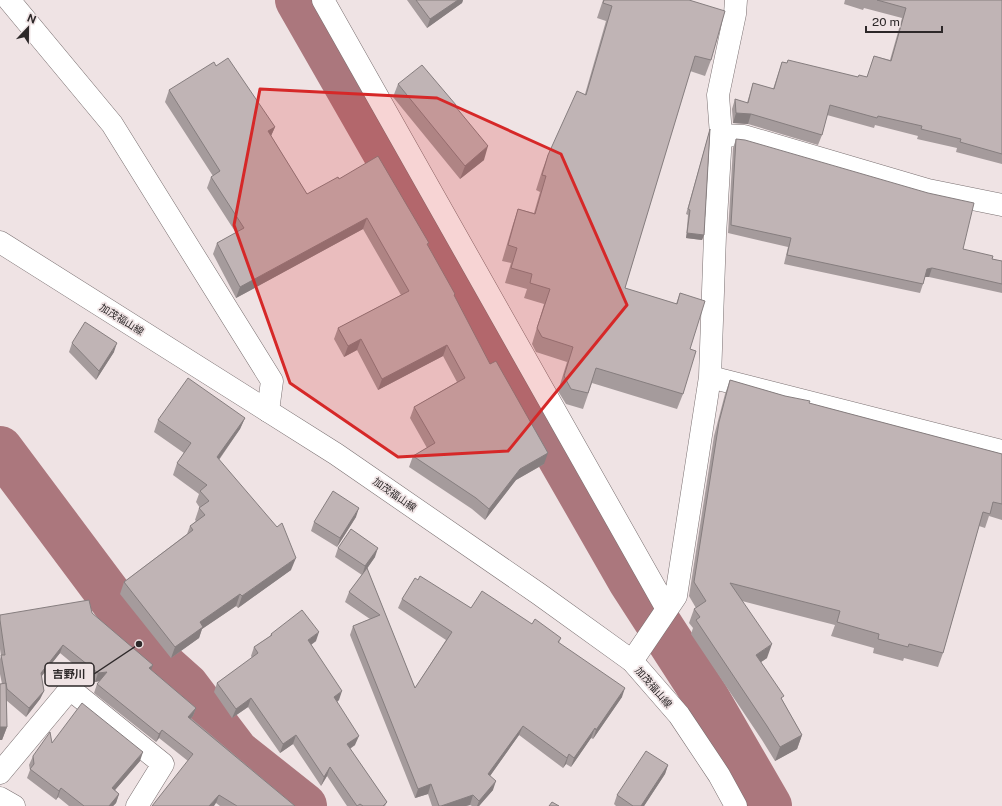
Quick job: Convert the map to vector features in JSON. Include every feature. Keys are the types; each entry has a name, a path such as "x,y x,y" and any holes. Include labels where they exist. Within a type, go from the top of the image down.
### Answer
{"street":[{"path":"9,0 112,124 272,381 268,411"},
{"path":"323,0 666,611"},
{"path":"632,662 676,596 710,377 715,235 721,135 718,96 735,14 736,0"},
{"path":"721,135 744,136 928,190 1002,205"},
{"name":"加茂福山線","path":"0,242 336,454 520,580 632,662 679,715 719,775 736,806"},
{"path":"710,377 1002,451"},
{"path":"0,773 70,689 163,764 137,806"},
{"path":"0,798 14,806"}],"highlighted area":[{"path":"260,89 437,98 561,154 627,305 508,451 398,457 290,383 234,225"}],"building":[{"path":"416,0 458,0 430,19"},
{"path":"604,0 689,0 725,11 711,60 695,56 625,288 677,304 680,293 705,301 690,349 696,351 683,394 596,368 588,393 571,389 564,376 573,347 542,337 537,328 550,289 530,283 532,274 511,268 517,248 508,245 518,209 535,214 546,176 542,175 548,155 577,91 586,95 612,6 603,3"},
{"path":"877,0 1002,0 1002,154 960,142 961,139 921,129 922,126 878,116 877,118 830,105 822,135 751,114 736,113 735,99 748,103 753,83 774,89 782,62 787,63 788,60 858,77 859,75 867,77 874,56 891,61 906,8"},
{"path":"228,58 275,127 268,131 307,194 338,177 339,179 378,156 429,243 427,244 455,294 454,295 490,364 496,361 548,453 520,469 489,509 476,498 413,456 435,443 414,407 465,378 447,345 382,379 361,339 348,346 338,328 409,291 367,218 240,287 217,243 244,228 211,177 220,171 169,90 214,62 216,66"},
{"path":"422,65 488,146 465,166 398,84"},
{"path":"710,129 704,235 687,233 690,210 688,209"},
{"path":"736,139 745,140 928,193 974,203 963,249 993,256 992,259 1002,261 1002,284 932,268 927,269 923,284 787,255 791,238 731,225"},
{"path":"85,322 117,343 99,371 72,343"},
{"path":"188,378 245,418 217,457 277,527 282,523 296,558 242,596 240,594 200,622 203,627 175,647 124,582 193,530 190,526 205,515 199,508 209,501 200,491 207,485 177,463 191,443 158,420"},
{"path":"730,380 785,396 810,401 809,403 1002,454 1002,504 993,502 990,514 983,512 943,653 909,644 908,647 878,639 879,634 837,622 840,611 730,583 772,644 756,655 784,696 781,698 802,735 780,747 696,620 700,617 694,609 706,601 694,582 719,422"},
{"path":"333,491 359,508 340,538 314,522"},
{"path":"351,529 378,548 365,566 338,548"},
{"path":"367,568 415,688 452,632 402,599 415,578 418,580 420,576 471,608 482,591 532,624 535,619 561,638 558,642 625,688 596,730 595,728 574,758 569,754 567,758 523,726 488,774 496,781 479,801 473,795 439,806 431,784 418,789 353,626 380,615 349,592"},
{"path":"89,600 92,613 153,665 149,668 196,708 188,717 295,806 237,806 219,795 209,806 152,806 193,754 162,730 159,734 97,684 107,672 98,673 63,645 41,673 44,691 29,708 7,689 1,655 5,655 0,615"},
{"path":"302,610 319,632 308,640 342,691 334,697 359,736 347,744 387,802 383,806 363,806 360,804 357,806 330,767 324,777 296,735 283,744 251,698 236,709 217,683 258,653 254,647 272,635 271,634"},
{"path":"6,683 7,727 0,727 0,684"},
{"path":"82,703 143,752 112,788 119,794 109,806 84,806 61,788 59,791 30,769 34,764 33,756 50,732 52,743"},
{"path":"646,751 668,765 641,806 633,806 617,795"},
{"path":"552,802 559,806 549,806"}],"waterway":[{"path":"298,0 631,581 706,697 769,806"},
{"path":"0,449 118,607 139,644 186,686 236,752 304,806"}],"place":[{"name":"吉野川","path":"139,644"}]}
